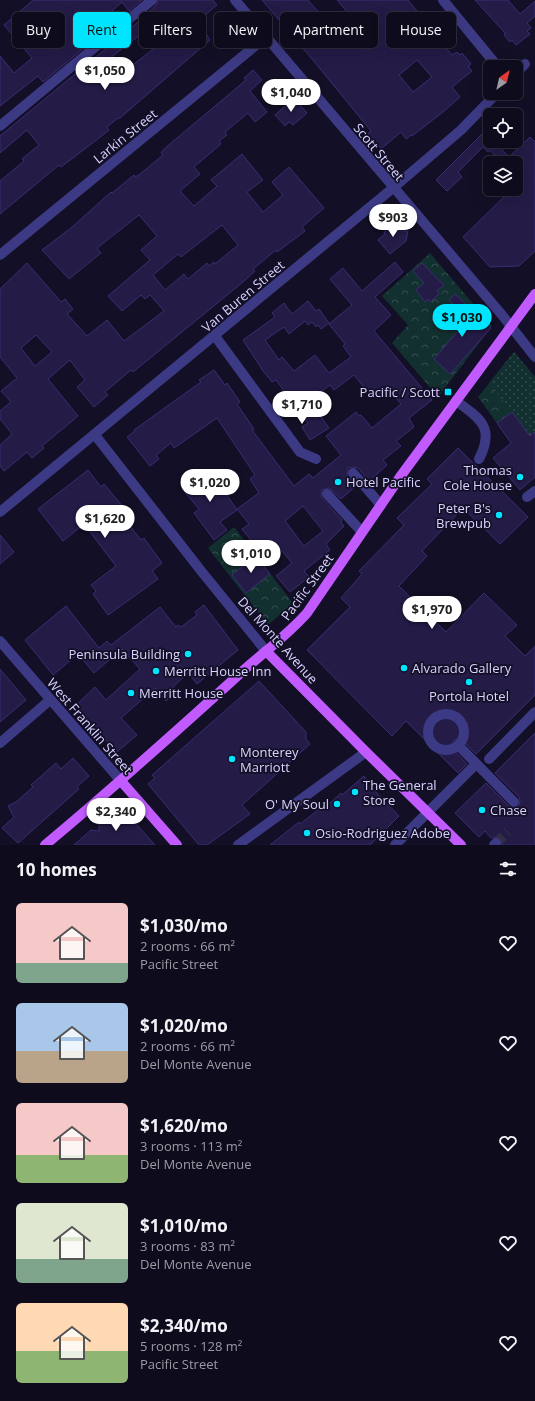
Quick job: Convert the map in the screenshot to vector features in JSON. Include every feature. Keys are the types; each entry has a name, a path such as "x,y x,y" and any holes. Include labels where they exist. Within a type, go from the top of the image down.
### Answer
{"main road":[{"name":"Pacific Street","path":"45,845 121,781 266,650 289,633 307,613 381,505 535,294"},
{"name":"Del Monte Avenue","path":"266,650 366,752 462,845"},
{"name":"West Franklin Street","path":"121,781 177,845"}],"street":[{"path":"0,126 152,0"},
{"name":"Scott Street","path":"235,0 245,12"},
{"path":"443,0 492,60"},
{"name":"Scott Street","path":"272,44 512,326 535,357"},
{"name":"Larkin Street","path":"0,256 253,48"},
{"name":"Van Buren Street","path":"0,512 393,188 461,130 489,100"},
{"path":"215,336 300,452 316,459"},
{"path":"456,401 477,417 484,425 487,436 484,449 479,459"},
{"name":"Del Monte Avenue","path":"95,435 202,572 266,650"},
{"path":"353,473 381,505"},
{"path":"327,494 362,532"},
{"name":"West Franklin Street","path":"0,641 121,781"},
{"path":"0,743 50,700"},
{"path":"489,759 535,712"},
{"path":"458,745 514,802"},
{"path":"238,845 366,752"},
{"path":"395,845 476,764"}],"green space":[{"path":"430,253 492,326 438,397 392,343 408,325 382,296"},
{"path":"514,352 535,377 506,436 478,397"},
{"path":"514,352 535,377 535,432 528,438 490,382"},
{"path":"234,527 293,603 268,625 208,548"}],"building":[{"path":"33,0 142,0 129,11 122,2 111,12 73,12 73,48 84,48 43,82 38,76 0,106 0,56 14,73 32,58 24,48 65,48 65,12 19,12"},
{"path":"158,0 213,0 217,5 206,14 206,12 149,12 156,5"},
{"path":"262,0 308,0 318,12 280,12 279,20"},
{"path":"337,0 408,0 418,12 386,12 386,48 446,48 452,55 457,52 460,55 462,53 471,64 468,66 472,71 452,87 460,97 443,112 412,136 411,135 406,139 401,132 381,149 375,142 372,145 365,137 371,131 302,48 378,48 378,12 347,12","holes":["417,60 432,77 413,92 399,75"]},
{"path":"475,0 508,0 520,14 535,1 535,16 527,23 531,28 527,31 530,34 516,45 512,40 510,42 504,35 505,33"},
{"path":"12,18 12,34 4,25"},
{"path":"139,21 139,35 131,42 131,28"},
{"path":"206,34 210,40 206,43"},
{"path":"107,48 123,48 109,59 122,73 155,48 201,48 120,118 107,127 109,130 61,167 59,165 0,214 0,181 24,161 22,159 39,145 27,130 0,153 0,136"},
{"path":"253,70 262,80 250,91 267,112 255,122 248,113 225,132 227,135 219,141 221,144 194,167 200,174 180,191 194,206 217,186 211,180 242,154 263,180 247,192 263,212 283,195 272,182 289,167 324,208 302,227 305,231 277,252 276,250 253,269 255,271 243,282 133,372 131,370 105,392 108,395 94,407 77,387 85,380 70,360 48,379 78,416 42,446 44,448 32,458 27,452 4,471 0,466 0,445 12,434 0,419 0,411 11,402 1,391 17,378 0,357 0,289 27,263 61,302 65,299 73,309 67,314 87,336 107,320 124,341 164,311 150,295 145,299 141,295 122,311 108,296 150,260 141,250 157,236 139,215 97,248 101,253 69,279 42,250 71,228 111,192 112,193 134,175 135,177 139,175 163,155 161,153 164,149 246,80 244,78","holes":["222,225 238,245 215,264 214,262 209,266 207,263 188,279 184,274 165,290 153,275 178,254 181,257","36,335 52,352 35,366 21,348"]},
{"path":"294,98 307,113 293,125 289,122 285,126 275,115"},
{"path":"483,133 483,147 458,172 462,177 447,191 436,180"},
{"path":"530,137 535,142 535,251 519,266 490,267 463,237 505,196 523,196 523,156 510,156 518,148 523,148 523,144"},
{"path":"484,148 501,148 508,156 496,156 490,150 488,152"},
{"path":"399,218 399,231 408,231 406,241 390,254 378,240"},
{"path":"395,262 403,272 375,297 391,315 374,331 432,400 409,418 414,427 396,441 401,446 383,460 387,465 369,481 358,468 352,467 348,468 347,475 356,486 341,499 329,488 322,490 322,498 342,520 341,522 344,526 326,544 330,550 304,571 309,577 290,592 276,576 292,563 279,547 265,558 242,529 249,524 237,509 259,493 250,479 255,475 217,418 174,448 171,443 156,455 159,459 150,466 127,437 135,431 134,430 201,382 199,380 214,370 225,385 227,383 240,402 237,404 254,429 252,430 294,486 309,474 313,478 341,455 326,436 356,412 359,416 361,415 372,428 401,404 388,388 378,396 376,394 372,397 354,375 334,390 330,385 309,400 329,428 310,440 302,427 308,423 276,380 272,382 263,371 243,340 275,317 272,313 284,303 292,314 308,301 316,311 319,309 329,323 321,329 318,325 316,327 312,322 308,325 305,321 289,334 284,327 265,340 279,360 282,357 294,371 315,355 329,373 351,357 343,346 345,344 329,324 352,305 330,279 343,268 362,291","holes":["303,506 323,531 304,546 285,521"]},
{"path":"422,263 444,285 437,291 439,294 430,302 428,299 425,302 416,290 424,283 413,271"},
{"path":"455,294 491,328 450,374 434,359 468,319 449,300"},
{"path":"512,412 530,436 535,432 535,477 520,490 493,458 511,443 497,423"},
{"path":"458,448 528,517 500,544 463,508 422,551 427,556 399,586 446,632 484,593 517,625 505,636 525,656 535,646 535,695 476,754 462,740 457,739 453,741 453,749 467,764 458,773 406,721 392,736 307,650 350,607 341,598 362,574 359,571 404,525 397,518 432,484 427,479"},
{"path":"88,470 101,487 104,484 124,508 119,512 141,540 144,538 162,563 152,571 158,579 108,615 93,594 96,591 91,585 116,566 84,524 63,541 38,509"},
{"path":"210,470 237,510 220,522 227,530 214,540 194,513 199,509 182,489"},
{"path":"0,535 14,552 0,564"},
{"path":"256,556 270,574 246,593 232,575"},
{"path":"204,605 238,650 197,684 188,673 173,687 177,692 166,701 155,688 121,718 137,735 117,752 74,707 95,687 106,700 140,669 122,649 94,673 78,654 53,675 25,640 66,606 99,648 107,641 111,645 160,607 176,627 178,625 181,627 197,615 195,612"},
{"path":"0,669 26,700 0,722"},
{"name":"Monterey Marriott","path":"259,681 306,732 306,739 310,744 242,805 250,814 207,845 199,845 148,784 155,778 152,775"},
{"path":"535,733 535,845 502,845 500,838 491,838 485,831 479,837 455,813 486,783 510,807 515,808 519,806 519,797 495,773"},
{"path":"73,758 89,776 77,787 79,789 18,843 2,828 14,817 8,806 16,802 33,787 31,785 56,763 61,769"},
{"path":"364,776 373,787 372,788 399,816 370,845 270,845 299,822 300,824 326,804 328,805 341,793 342,795"},
{"path":"116,807 122,808 155,845 74,845 91,830 99,831 99,823"}],"tunnel":[{"path":"496,843 508,832"}],"place":[{"name":"Pacific / Scott","path":"448,392"},
{"name":"Thomas Cole House","path":"520,477"},
{"name":"Hotel Pacific","path":"338,482"},
{"name":"Peter B's Brewpub","path":"499,515"},
{"name":"Peninsula Building","path":"188,654"},
{"name":"Alvarado Gallery","path":"404,668"},
{"name":"Merritt House Inn","path":"156,671"},
{"name":"Portola Hotel","path":"469,682"},
{"name":"Merritt House","path":"131,693"},
{"name":"Monterey Marriott","path":"232,759"},
{"name":"The General Store","path":"355,792"},
{"name":"O' My Soul","path":"337,804"},
{"name":"Chase","path":"482,810"},
{"name":"Osio-Rodriguez Adobe","path":"307,833"}]}
